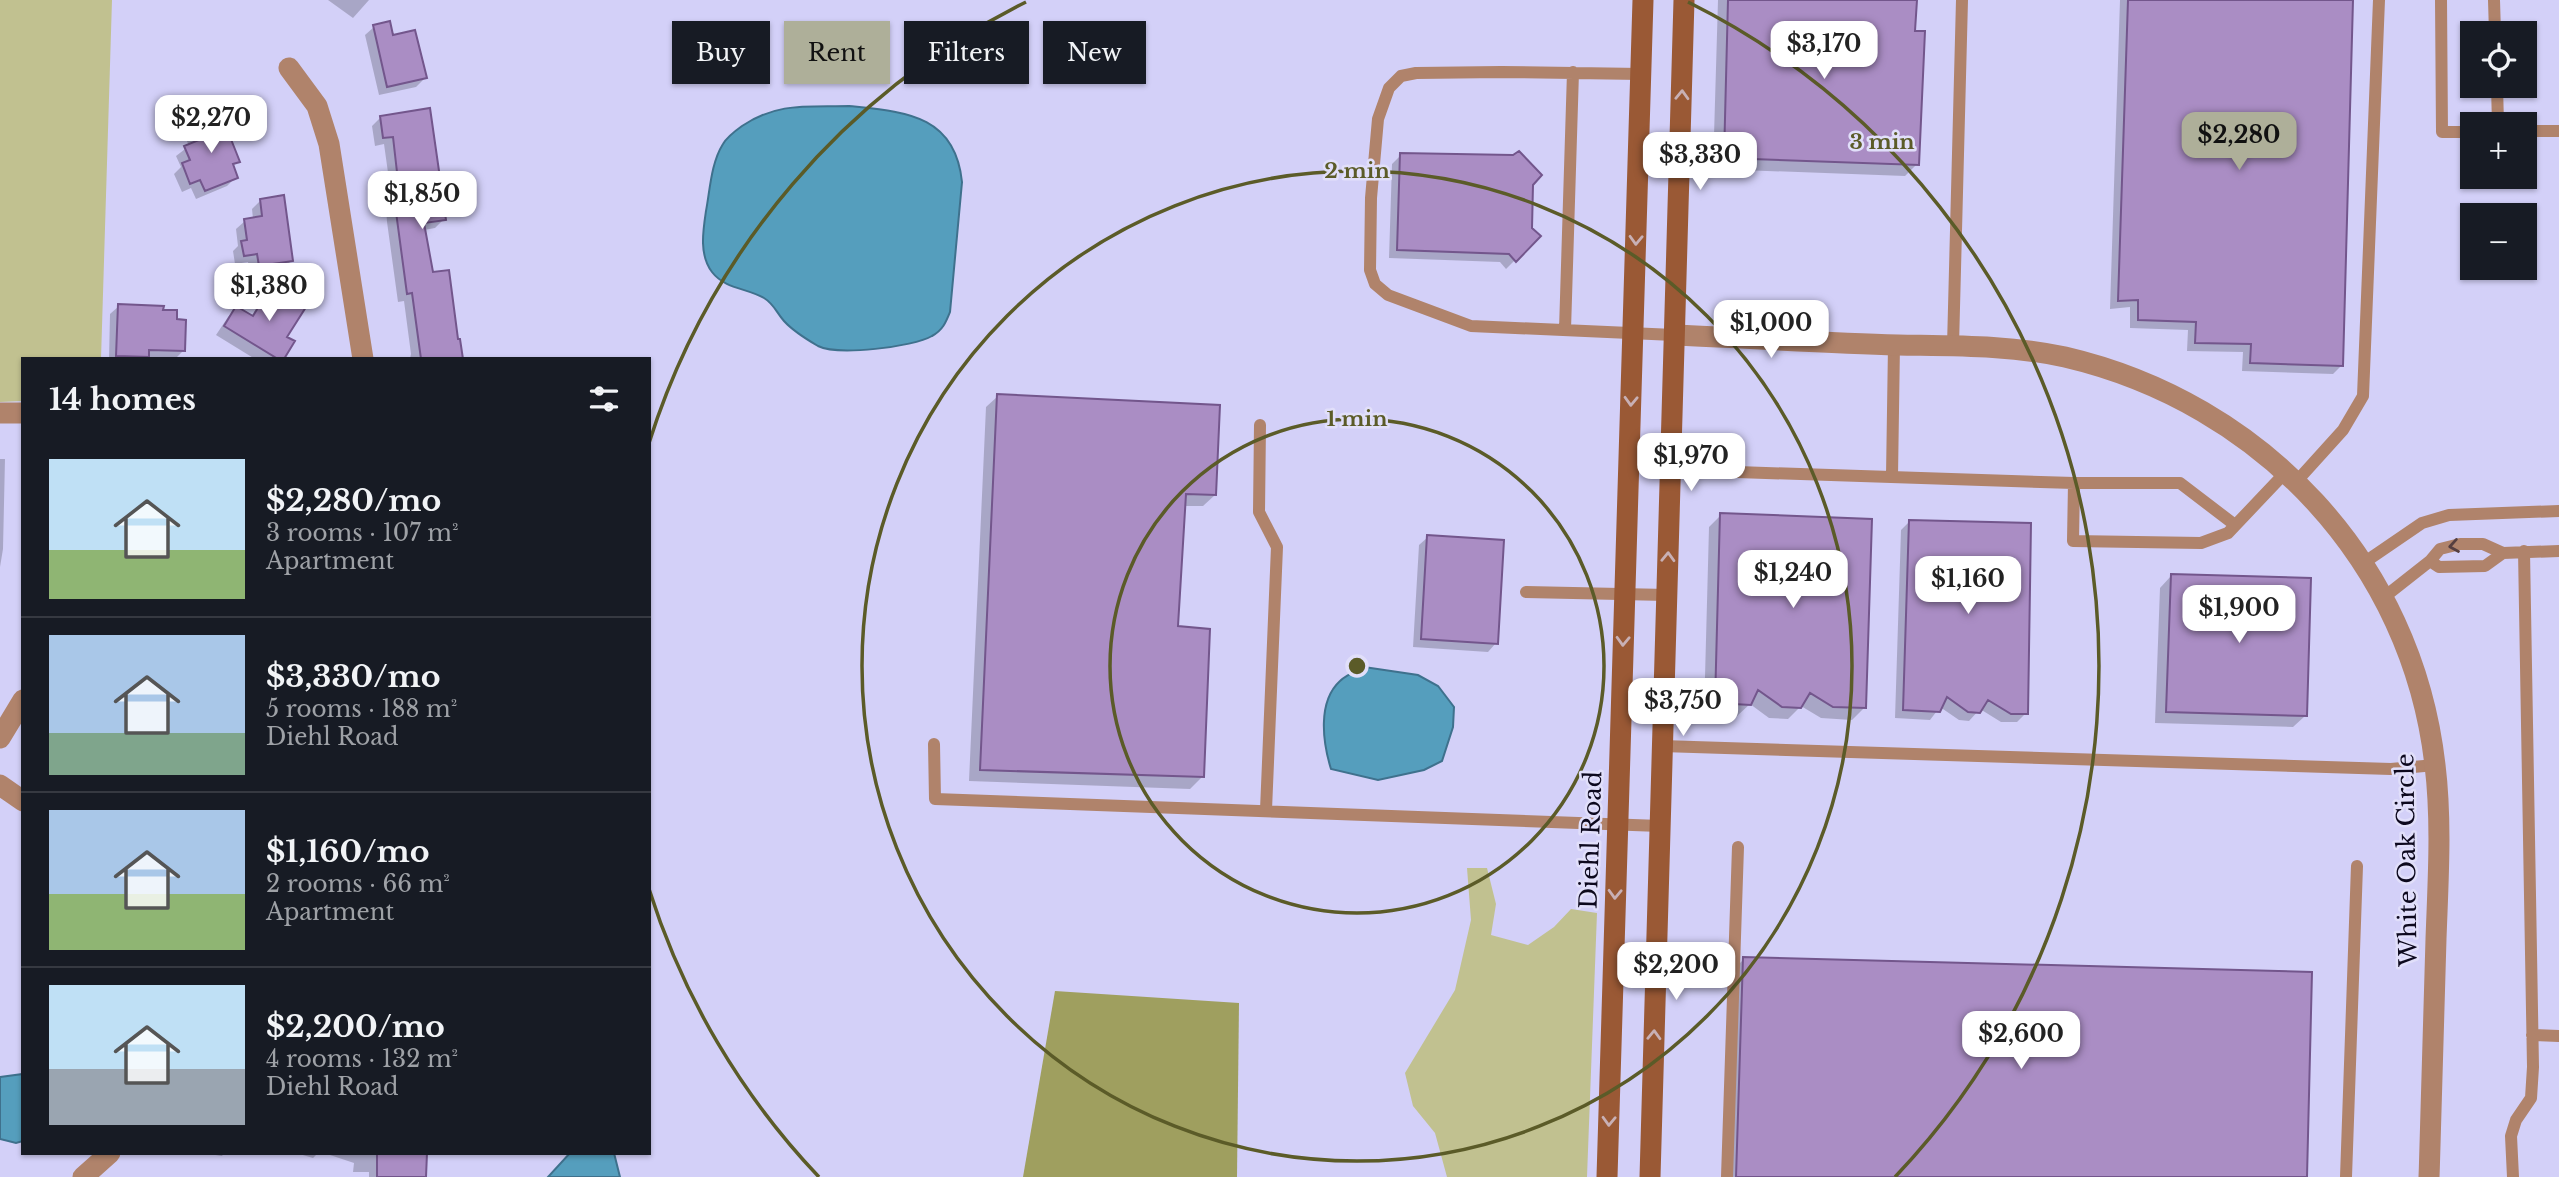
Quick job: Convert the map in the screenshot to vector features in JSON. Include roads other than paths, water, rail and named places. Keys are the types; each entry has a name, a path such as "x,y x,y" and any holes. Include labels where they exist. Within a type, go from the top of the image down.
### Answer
{"street":[{"name":"Diehl Road","path":"1607,1177 1643,0"},
{"path":"1650,1177 1684,0"},
{"path":"289,68 317,106 329,144 363,357"},
{"name":"White Oak Circle","path":"1674,335 2012,349 2063,357 2114,370 2172,394 2225,424 2291,477 2319,504 2345,536 2383,598 2416,677 2426,713 2435,765 2439,869 2429,1177"},
{"path":"0,413 21,413"},
{"path":"0,738 21,703"},
{"path":"0,785 21,801"},
{"path":"83,1177 108,1155"}],"lane":[{"path":"1953,346 1962,0"},
{"path":"2074,483 2073,541 2201,543 2228,533 2343,430 2363,396 2379,0"},
{"path":"2441,0 2442,132 2460,132"},
{"path":"2494,0 2495,21"},
{"path":"1565,330 1573,72"},
{"path":"1641,74 1416,73 1401,76 1389,88 1378,119 1371,198 1370,270 1375,284 1388,295 1471,326 1674,335"},
{"path":"2537,131 2559,131"},
{"path":"1892,476 1894,345"},
{"path":"1260,425 1259,512 1277,547 1266,810"},
{"path":"1737,472 2074,483 2180,483 2235,525"},
{"path":"2362,564 2422,523 2449,515 2559,511"},
{"path":"2383,598 2430,561 2440,549 2460,544 2483,544 2503,553 2559,551"},
{"path":"2513,1177 2511,1136 2516,1120 2531,1098 2524,551"},
{"path":"2430,561 2439,567 2485,566 2503,553"},
{"path":"1525,592 1667,595"},
{"path":"934,744 935,799 1660,826"},
{"path":"1662,746 2390,769 2435,765"},
{"path":"1727,1177 1738,847"},
{"path":"2346,1177 2357,866"},
{"path":"2532,1035 2559,1036"}],"water":[{"path":"849,106 889,111 923,121 938,130 949,142 957,159 962,182 950,312 939,331 909,344 858,350 818,346 791,328 764,298 717,278 705,258 703,235 712,177 719,151 725,141 755,118 781,109"},
{"path":"1364,667 1418,675 1438,686 1454,707 1453,727 1442,761 1424,770 1378,780 1331,769 1324,735 1328,700 1340,681"},
{"path":"21,1074 21,1142 16,1143 0,1139 0,1077"},
{"path":"568,1155 614,1155 620,1177 548,1177"}]}
